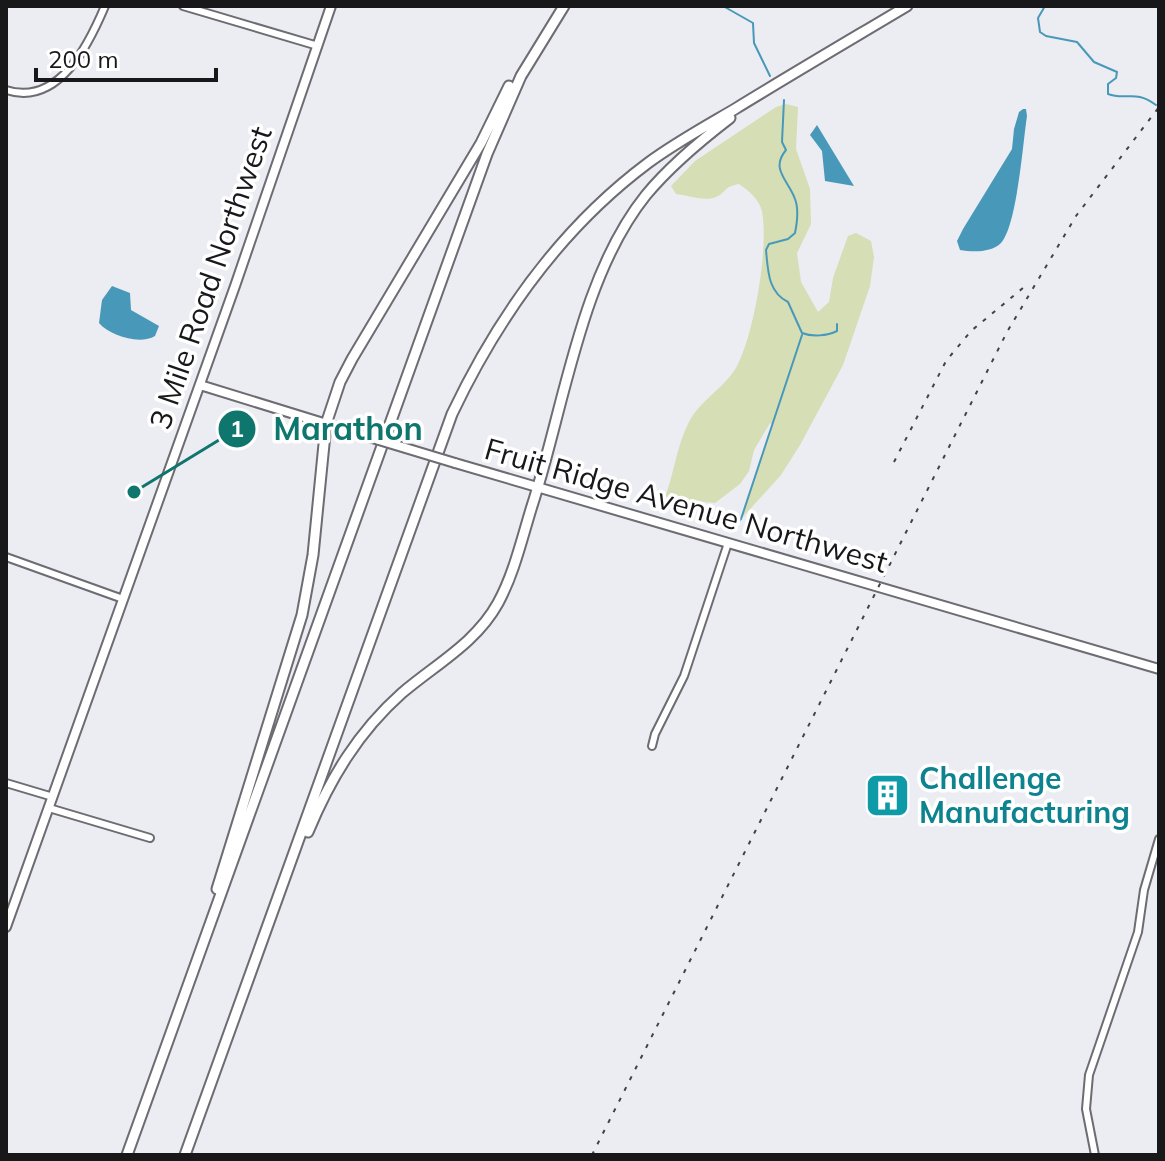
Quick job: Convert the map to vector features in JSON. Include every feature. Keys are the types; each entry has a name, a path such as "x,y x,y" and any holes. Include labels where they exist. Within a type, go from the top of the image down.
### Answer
{"highway":[{"path":"170,1036 302,615 314,543 326,424 340,382 481,143 514,78 564,6"},
{"path":"185,1155 452,414 485,349 519,296 554,251 647,164 907,6"},
{"path":"127,1155 487,154 514,90 539,44"},
{"path":"270,921 321,801 352,748 387,707 475,635 497,606 538,488 595,292 621,233 645,196 673,165 764,91"}],"main road":[{"name":"3 Mile Road Northwest","path":"6,927 200,385 331,6"},
{"name":"Fruit Ridge Avenue Northwest","path":"200,385 538,488 1159,669"}],"street":[{"path":"6,90 43,88 75,66 94,34 105,6"},
{"path":"183,6 318,46"},
{"path":"652,746 684,676 728,543"},
{"path":"6,557 123,599"},
{"path":"6,783 53,797"},
{"path":"49,808 150,838"},
{"path":"1095,1155 1086,1109 1089,1075 1138,932 1144,890 1159,839"}],"green space":[{"path":"786,104 798,107 796,149 810,189 811,224 797,253 801,282 818,312 829,302 833,278 848,236 856,233 871,241 874,257 870,286 843,365 781,475 741,519 772,425 770,423 754,450 749,471 740,484 715,503 704,502 681,510 669,508 664,500 688,424 698,408 731,375 743,354 762,268 764,227 758,203 739,184 707,199 676,194 671,186 695,161 776,107"}],"water":[{"path":"1026,109 1027,116 1021,163 1007,234 992,249 960,250 957,241 1012,149 1014,129 1019,112"},
{"path":"817,125 854,186 825,181 822,151 810,135"},
{"path":"112,286 130,293 131,310 159,326 155,336 141,340 126,338 110,332 99,323 102,300"}],"waterway":[{"path":"723,6 753,23 754,43 770,76"},
{"path":"1045,6 1038,18 1040,32 1077,42 1094,62 1117,72 1116,78 1108,84 1108,94 1136,96 1156,105"},
{"path":"784,100 782,142 786,150 780,169 795,199 797,220 795,233 788,239 769,244 766,250 769,273 776,293 788,302 802,333 829,334 837,331 837,324"},
{"path":"703,517 736,524 741,519 802,335"}],"railway":[{"path":"592,1155 1007,332 1076,216 1159,107"},
{"path":"894,462 946,361 971,331 1029,283"}],"place":[{"name":"Marathon","path":"134,492"},
{"name":"Challenge Manufacturing","path":"888,796"}]}
